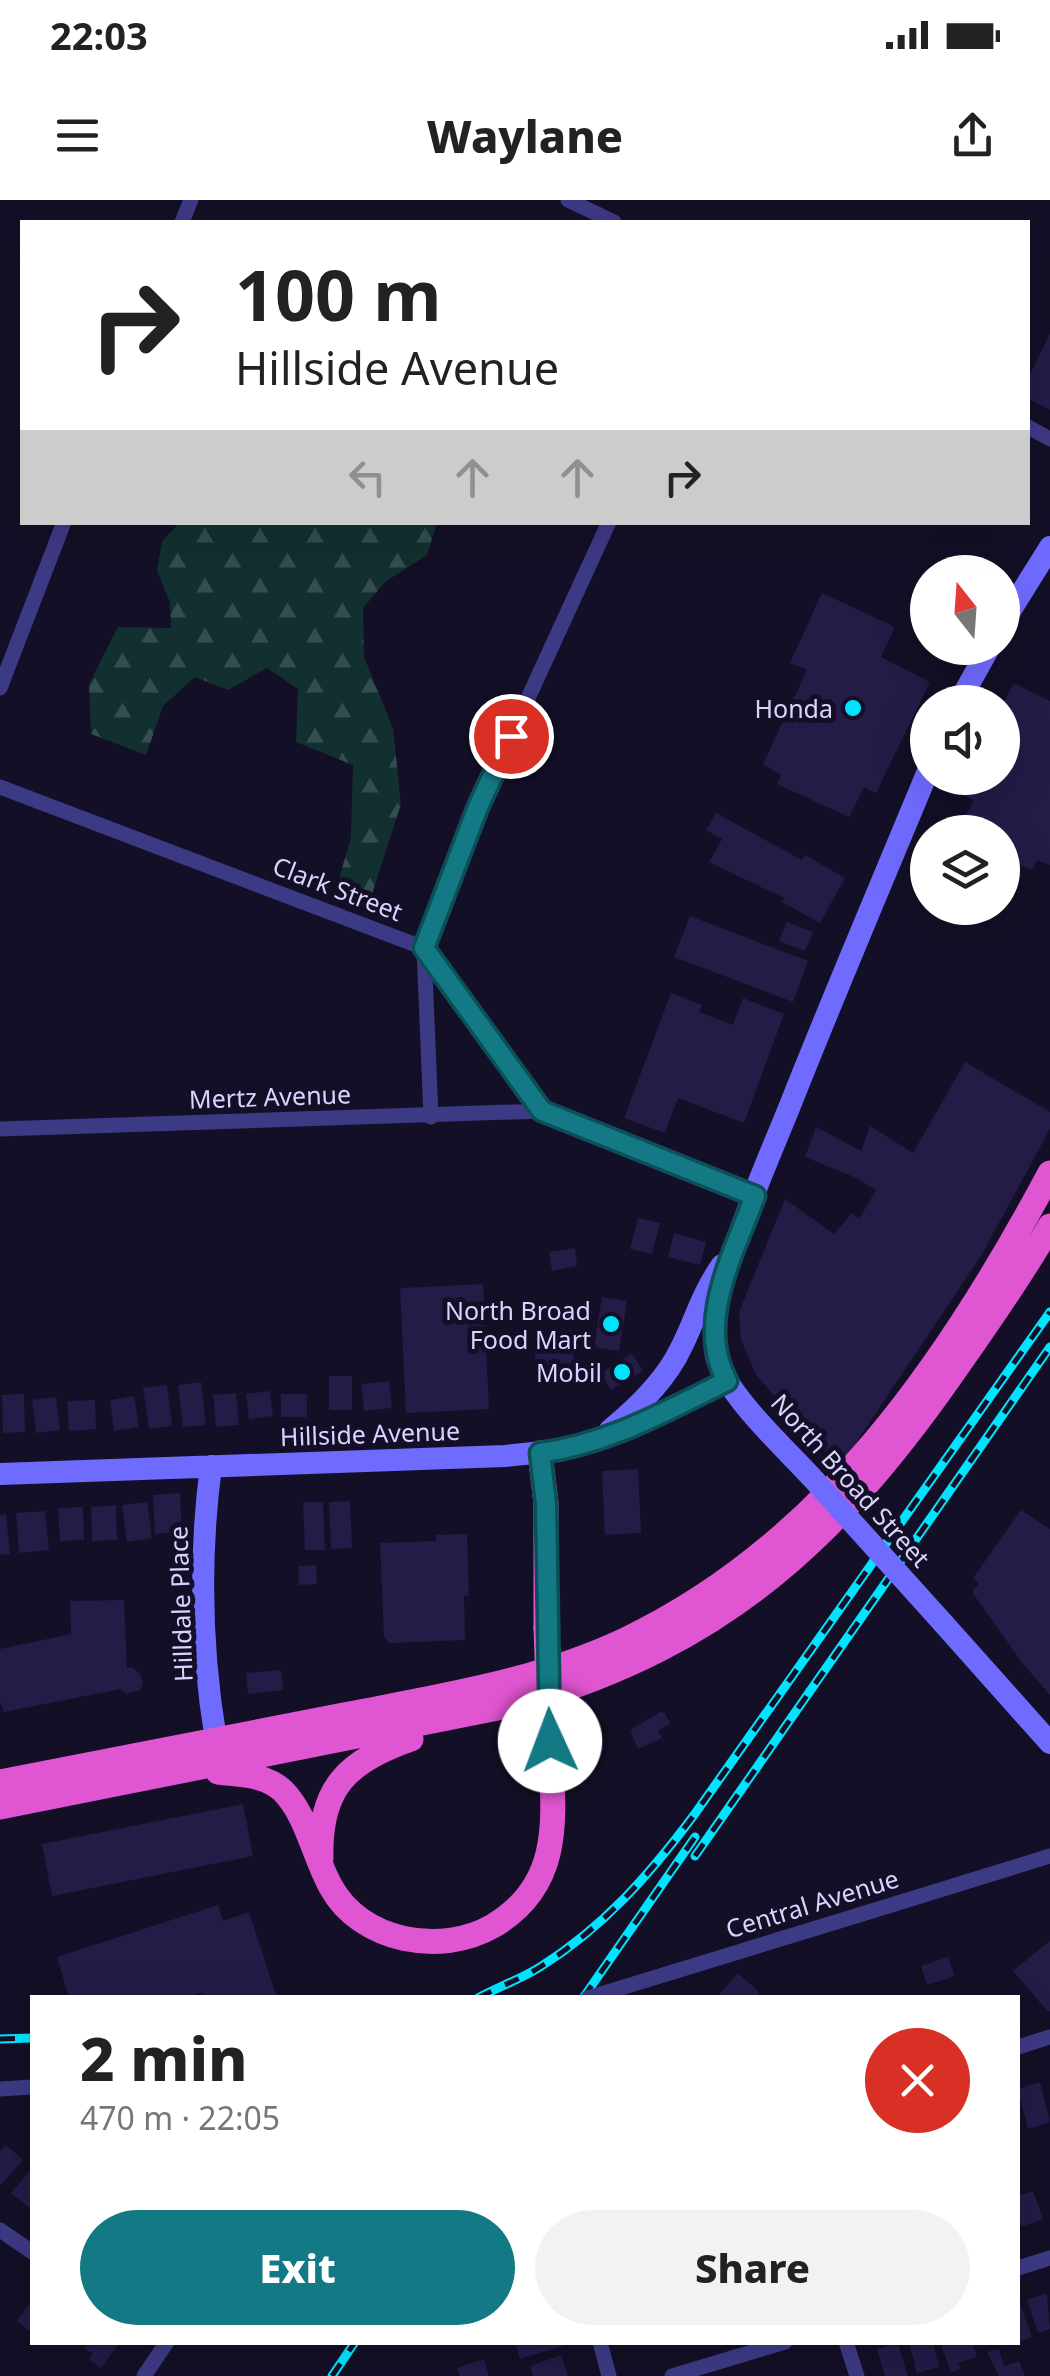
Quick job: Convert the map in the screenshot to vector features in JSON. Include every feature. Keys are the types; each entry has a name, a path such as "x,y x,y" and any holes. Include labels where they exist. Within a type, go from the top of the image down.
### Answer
{"highway":[{"path":"0,1782 492,1686 549,1670 652,1626 737,1574 811,1512 885,1429 1004,1256 1050,1173"},
{"path":"0,1807 493,1710 550,1695 648,1656 722,1613 787,1566 858,1498 900,1448 995,1313 1050,1226"},
{"path":"193,1769 256,1776 274,1784 294,1807 331,1887 366,1922 390,1934 412,1940 450,1941 486,1930 516,1909 545,1867 554,1818 546,1628 546,1503 540,1453"},
{"path":"322,1868 325,1810 339,1782 354,1766 387,1748 493,1710"}],"main road":[{"path":"1020,595 1050,547"},
{"name":"North Broad Street","path":"918,795 736,1246 714,1324 716,1354 727,1381 1050,1743"},
{"path":"596,1441 647,1396 676,1358 703,1292 736,1246"},
{"name":"Hillside Avenue","path":"0,1474 540,1453 596,1441 636,1426 727,1381"},
{"name":"Hilldale Place","path":"211,1466 203,1554 209,1689 216,1740"}],"street":[{"path":"568,200 610,220"},
{"path":"0,688 63,525"},
{"path":"431,1116 424,948 478,807 608,525"},
{"name":"Clark Street","path":"0,786 424,948 542,1111"},
{"path":"542,1111 755,1196"},
{"name":"Mertz Avenue","path":"0,1129 542,1111"},
{"name":"Central Avenue","path":"598,1995 1050,1856"},
{"path":"1026,1864 1050,1864"},
{"path":"1020,2046 1050,2037"},
{"path":"0,2089 30,2086"},
{"path":"0,2230 30,2251"},
{"path":"1020,2267 1050,2258"},
{"path":"144,2376 166,2345"},
{"path":"601,2345 609,2376"},
{"path":"672,2376 775,2345"},
{"path":"847,2345 857,2376"}],"green space":[{"path":"177,525 436,525 427,555 385,582 363,608 364,657 393,728 401,804 371,897 337,886 351,837 353,765 296,742 298,689 267,668 228,690 195,677 163,706 146,755 91,734 89,684 118,627 171,628 170,602 157,571 162,541"}],"building":[{"path":"1050,333 1050,410 1030,400 1030,375"},
{"name":"Honda","path":"822,593 895,627 881,657 930,682 910,685 910,723 876,793 864,787 849,817 777,784 781,775 763,764 807,670 790,663"},
{"path":"1020,686 1050,701 1050,865 1037,860 1032,870 1020,865 1020,815 966,815 974,800 963,795 1020,795"},
{"path":"716,813 802,860 805,855 845,878 820,923 782,902 784,898 709,862 722,839 706,830"},
{"path":"690,916 808,961 793,1002 674,957"},
{"path":"787,922 813,932 805,951 779,941"},
{"path":"671,993 702,1005 699,1012 733,1025 743,998 784,1014 744,1123 678,1098 665,1133 624,1118"},
{"path":"965,1062 1050,1112 1050,1129 981,1256 839,1468 756,1375 741,1340 739,1312 785,1199 834,1234 852,1213 859,1219 876,1190 805,1157 816,1127 861,1151 870,1126 913,1153"},
{"path":"638,1218 660,1223 652,1254 630,1249"},
{"path":"674,1233 706,1242 700,1265 668,1257"},
{"path":"575,1248 577,1266 552,1271 549,1252"},
{"path":"483,1284 489,1409 406,1413 400,1288"},
{"name":"North Broad Food Mart","path":"602,1297 627,1301 619,1351 594,1347"},
{"path":"572,1330 574,1368 536,1370 534,1332"},
{"name":"Mobil","path":"632,1354 643,1371 611,1390 600,1373"},
{"path":"329,1376 352,1376 352,1410 329,1410"},
{"path":"389,1381 392,1408 364,1411 361,1384"},
{"path":"201,1382 206,1425 183,1427 178,1385"},
{"path":"167,1385 172,1426 149,1429 143,1388"},
{"path":"270,1391 273,1416 249,1419 246,1394"},
{"path":"236,1393 239,1425 216,1427 213,1395"},
{"path":"24,1394 25,1432 3,1433 2,1395"},
{"path":"281,1394 307,1394 307,1417 281,1417"},
{"path":"134,1396 139,1427 114,1431 110,1400"},
{"path":"56,1397 60,1430 36,1433 32,1400"},
{"path":"95,1400 96,1429 69,1431 67,1401"},
{"path":"638,1469 641,1533 605,1535 602,1471"},
{"path":"180,1493 182,1532 155,1534 153,1495"},
{"path":"350,1501 352,1548 331,1549 329,1502"},
{"path":"147,1502 152,1538 127,1542 122,1505"},
{"path":"303,1502 323,1502 325,1550 305,1550"},
{"path":"116,1505 117,1540 92,1541 91,1507"},
{"path":"83,1507 84,1540 60,1541 58,1508"},
{"path":"1021,1510 1050,1529 1050,1695 972,1592 979,1583 973,1578"},
{"path":"45,1511 49,1550 19,1553 16,1513"},
{"path":"6,1514 10,1554 0,1555 0,1515"},
{"path":"467,1534 469,1595 464,1596 465,1640 390,1643 384,1637 380,1543 436,1541 435,1535"},
{"path":"316,1565 317,1584 299,1585 298,1566"},
{"path":"124,1600 127,1668 140,1674 140,1690 126,1694 121,1689 4,1712 0,1702 0,1649 71,1634 70,1601"},
{"path":"281,1670 283,1690 248,1694 246,1673"},
{"path":"660,1712 665,1713 670,1724 658,1730 662,1738 638,1749 630,1730"},
{"path":"243,1804 253,1856 52,1896 42,1844"},
{"path":"218,1905 223,1921 249,1912 276,1995 68,1995 57,1957"},
{"path":"1050,1941 1050,2011 1048,2012 1013,1971"},
{"path":"948,1957 955,1976 927,1985 921,1966"},
{"path":"738,1973 759,1992 756,1995 719,1995"},
{"path":"1040,2082 1050,2122 1028,2129 1020,2088"},
{"path":"6,2145 23,2160 0,2186 0,2151"},
{"path":"30,2170 30,2208 11,2193"},
{"path":"1033,2191 1043,2219 1021,2227 1020,2195"},
{"path":"1047,2293 1050,2329 1038,2333 1027,2300"},
{"path":"30,2303 30,2331 17,2321"},
{"path":"1020,2303 1032,2337 1020,2341"},
{"path":"118,2345 101,2368 89,2359 93,2354 84,2348"},
{"path":"516,2345 566,2345 520,2359"},
{"path":"899,2345 908,2376 885,2376 877,2349"},
{"path":"910,2345 934,2345 939,2367 917,2373"},
{"path":"941,2345 973,2345 977,2357 958,2363 961,2369 951,2372"},
{"path":"999,2349 1004,2366 1019,2361 1025,2376 999,2376 987,2352"},
{"path":"561,2355 568,2376 533,2376 530,2366"},
{"path":"484,2359 489,2376 460,2376 457,2368"}],"railway":[{"path":"484,1995 533,1971 585,1935 660,1858 1050,1312"},
{"path":"695,1856 1050,1347"},
{"path":"585,1995 695,1837"},
{"path":"0,2039 30,2038"},
{"path":"332,2376 353,2345"}],"place":[{"name":"Honda","path":"853,708"},
{"name":"North Broad Food Mart","path":"611,1324"},
{"name":"Mobil","path":"622,1372"}],"route":[{"path":"511,736 478,807 424,948 542,1111 755,1196 716,1314 716,1354 727,1381 618,1434 540,1453 546,1503 550,1741"}]}
